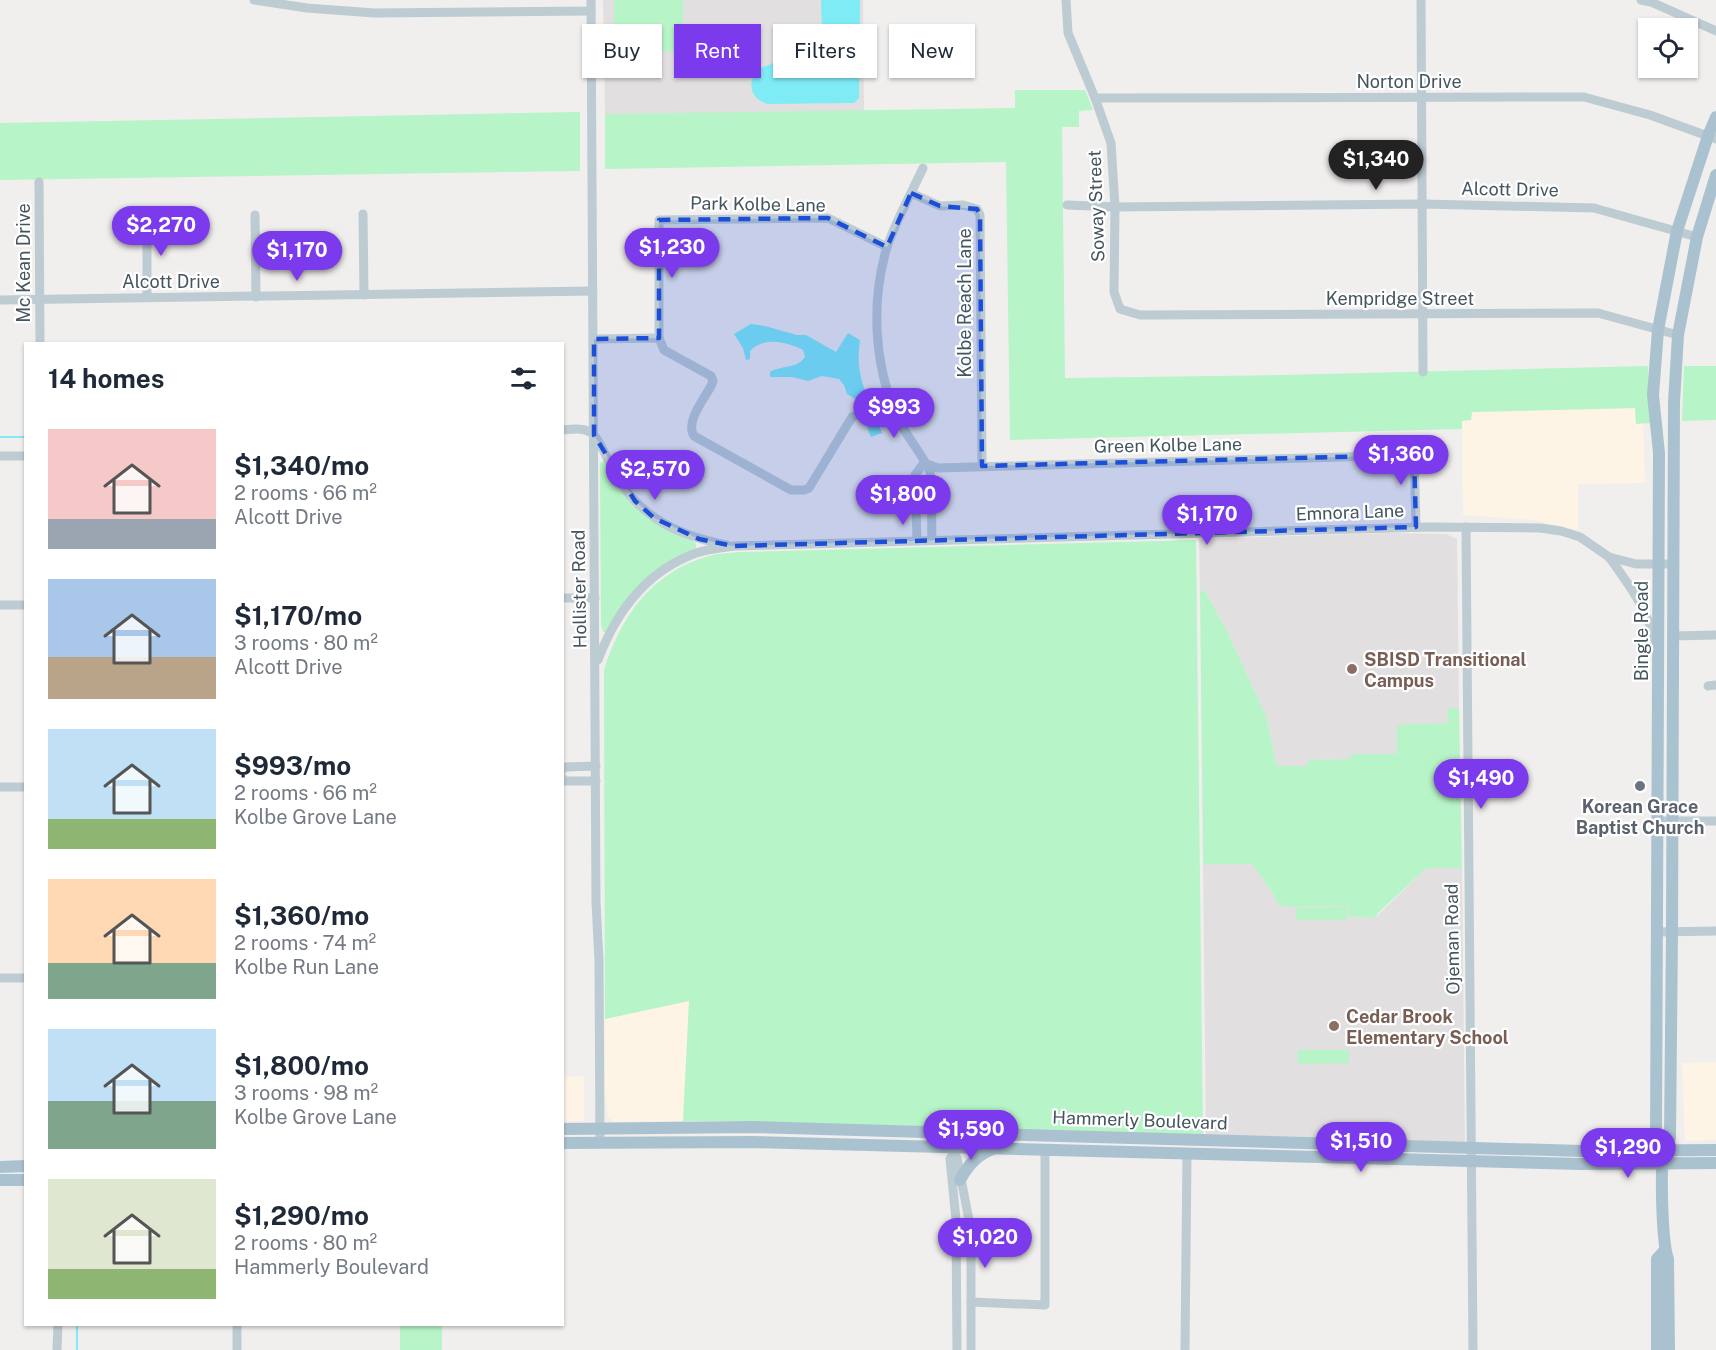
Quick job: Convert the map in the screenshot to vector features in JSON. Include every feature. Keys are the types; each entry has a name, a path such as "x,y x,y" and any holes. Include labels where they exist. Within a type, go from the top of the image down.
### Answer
{"main road":[{"name":"Bingle Road","path":"1664,1157 1656,1137 1659,453 1653,395 1658,330 1677,231 1712,138 1716,117"},
{"name":"Bingle Road","path":"1657,1350 1668,1259 1665,1250 1664,1157 1670,1138 1674,402 1678,335 1697,237 1716,175"},
{"path":"1659,453 1673,452"},
{"path":"1659,708 1672,708"},
{"path":"1656,1032 1671,1031"},
{"name":"Hammerly Boulevard","path":"564,1129 752,1128 1136,1138 1472,1161 1664,1157 1716,1150"},
{"path":"1135,1152 1136,1138"},
{"name":"Hammerly Boulevard","path":"564,1143 717,1141 953,1150 995,1148 1187,1154 1472,1147 1664,1157 1716,1163"},
{"path":"960,1180 976,1158 995,1148"},
{"path":"0,1167 24,1166"},
{"path":"0,1180 24,1180"},
{"name":"Bingle Road","path":"1663,1296 1669,1350"}],"street":[{"path":"254,0 307,8 375,13 591,11"},
{"name":"Hollister Road","path":"591,0 600,1142"},
{"name":"Soway Street","path":"1066,0 1068,33 1111,143 1115,207 1114,292 1120,309"},
{"path":"1421,0 1423,372"},
{"path":"1641,0 1651,2 1716,31"},
{"name":"Norton Drive","path":"1095,98 1584,97 1650,115 1712,138"},
{"path":"923,168 887,247 879,284 877,330 883,374 896,416 930,473 932,540"},
{"name":"Mc Kean Drive","path":"39,182 40,342"},
{"name":"Kolbe Reach Lane","path":"911,193 940,206 963,205 977,209 980,215 982,466"},
{"name":"Alcott Drive","path":"1068,205 1115,207 1423,204 1594,208 1697,237"},
{"path":"363,214 364,295"},
{"path":"255,215 256,297"},
{"path":"147,217 147,297"},
{"name":"Park Kolbe Lane","path":"659,338 659,220 828,218 887,247"},
{"name":"Alcott Drive","path":"0,300 593,291"},
{"name":"Kempridge Street","path":"1120,309 1140,315 1598,313 1678,335"},
{"path":"594,339 659,338 664,350 711,376 712,381 692,422 691,431 694,436 791,490 809,488 848,423 856,415 891,402"},
{"path":"564,430 584,429 594,435"},
{"name":"Emnora Lane","path":"594,435 620,483 634,501 654,518 672,529 699,539 733,546"},
{"name":"Green Kolbe Lane","path":"924,463 938,468 1414,455 1416,527"},
{"path":"0,456 24,456"},
{"path":"917,541 915,475 924,463"},
{"name":"Emnora Lane","path":"596,665 619,614 653,577 674,563 697,553 733,546 1416,527 1540,528 1580,537 1609,557 1636,564 1673,564"},
{"name":"Ojeman Road","path":"1466,527 1473,1350"},
{"path":"1609,557 1634,591 1647,618 1659,657"},
{"path":"564,598 596,598"},
{"path":"0,605 24,605"},
{"path":"1673,636 1716,635"},
{"path":"564,768 596,766"},
{"path":"564,780 596,781"},
{"path":"0,787 24,787"},
{"path":"1657,821 1716,820"},
{"path":"1656,932 1716,931"},
{"path":"0,978 24,978"},
{"path":"953,1134 953,1150 950,1159 956,1220 957,1350"},
{"path":"971,1302 1045,1305 1045,1149"},
{"path":"953,1150 957,1158 969,1220 971,1350"},
{"path":"1185,1350 1187,1154"},
{"path":"57,1350 58,1326"},
{"path":"237,1326 237,1350"}],"highlighted area":[{"path":"911,193 940,206 977,209 980,215 982,466 1414,455 1416,527 733,546 699,539 654,518 635,501 594,435 594,339 659,338 659,220 828,218 887,247"}],"shaded area":[{"path":"603,0 863,0 863,24 773,24 773,78 864,78 864,112 605,114 604,78 662,78 662,24 603,24"},
{"path":"1635,408 1636,423 1643,423 1645,483 1578,484 1578,530 1533,520 1463,515 1462,420 1471,420 1472,412"},
{"name":"SBISD Transitional Campus","path":"1390,533 1446,534 1457,539 1459,708 1449,708 1449,723 1397,754 1351,754 1351,759 1308,760 1308,766 1277,766 1266,716 1226,629 1205,591 1200,591 1199,539"},
{"name":"Cedar Brook Elementary School","path":"1203,864 1252,864 1278,904 1285,907 1349,906 1349,917 1375,918 1423,871 1430,868 1462,868 1465,1142 1206,1135"},
{"path":"689,1001 683,1121 614,1122 608,1117 605,1090 605,1019"},
{"path":"1716,1062 1716,1140 1685,1141 1682,1063"},
{"path":"584,1076 584,1121 564,1121 564,1077"}],"green space":[{"path":"614,0 683,0 683,24 674,24 674,51 662,51 662,24 614,24"},
{"path":"1015,90 1085,90 1093,110 1079,111 1079,127 1062,127 1065,378 1648,366 1651,423 1636,424 1635,408 1472,412 1471,420 1462,421 1462,429 1010,440 1006,162 605,169 605,114 1015,108"},
{"path":"580,112 580,171 0,180 0,123"},
{"path":"1684,366 1716,366 1716,420 1682,421"},
{"path":"604,461 625,494 640,511 662,527 696,543 696,548 648,578 630,595 606,632 603,632 601,624 600,463"},
{"path":"1196,540 1203,1135 683,1121 689,1001 605,1019 604,670 620,632 642,599 671,573 689,563 721,554"},
{"path":"1200,591 1205,591 1226,629 1266,716 1277,766 1308,766 1308,760 1351,759 1351,754 1397,754 1397,725 1448,723 1448,708 1459,708 1462,868 1430,868 1423,871 1375,918 1349,917 1348,906 1285,907 1278,904 1252,864 1203,864"},
{"path":"1347,907 1347,920 1296,920 1297,908"},
{"path":"1298,1050 1349,1050 1349,1063 1298,1064"},
{"path":"400,1326 442,1326 442,1350 400,1350"}],"water":[{"path":"821,0 860,0 860,24 822,24"},
{"path":"773,63 773,78 859,78 859,98 854,103 767,104 757,98 751,84 753,78 761,78 761,68"},
{"path":"751,324 806,335 836,352 848,333 860,340 859,368 867,395 865,396 867,400 870,400 882,433 871,437 857,400 847,394 839,379 822,376 808,381 792,377 770,377 770,372 802,361 805,357 803,350 783,343 762,343 750,351 750,359 746,360 743,348 734,334"}],"waterway":[{"path":"0,437 24,437"},
{"path":"77,1326 77,1350"}],"place":[{"name":"SBISD Transitional Campus","path":"1352,669"},
{"name":"Korean Grace Baptist Church","path":"1640,786"},
{"name":"Cedar Brook Elementary School","path":"1334,1026"}]}
